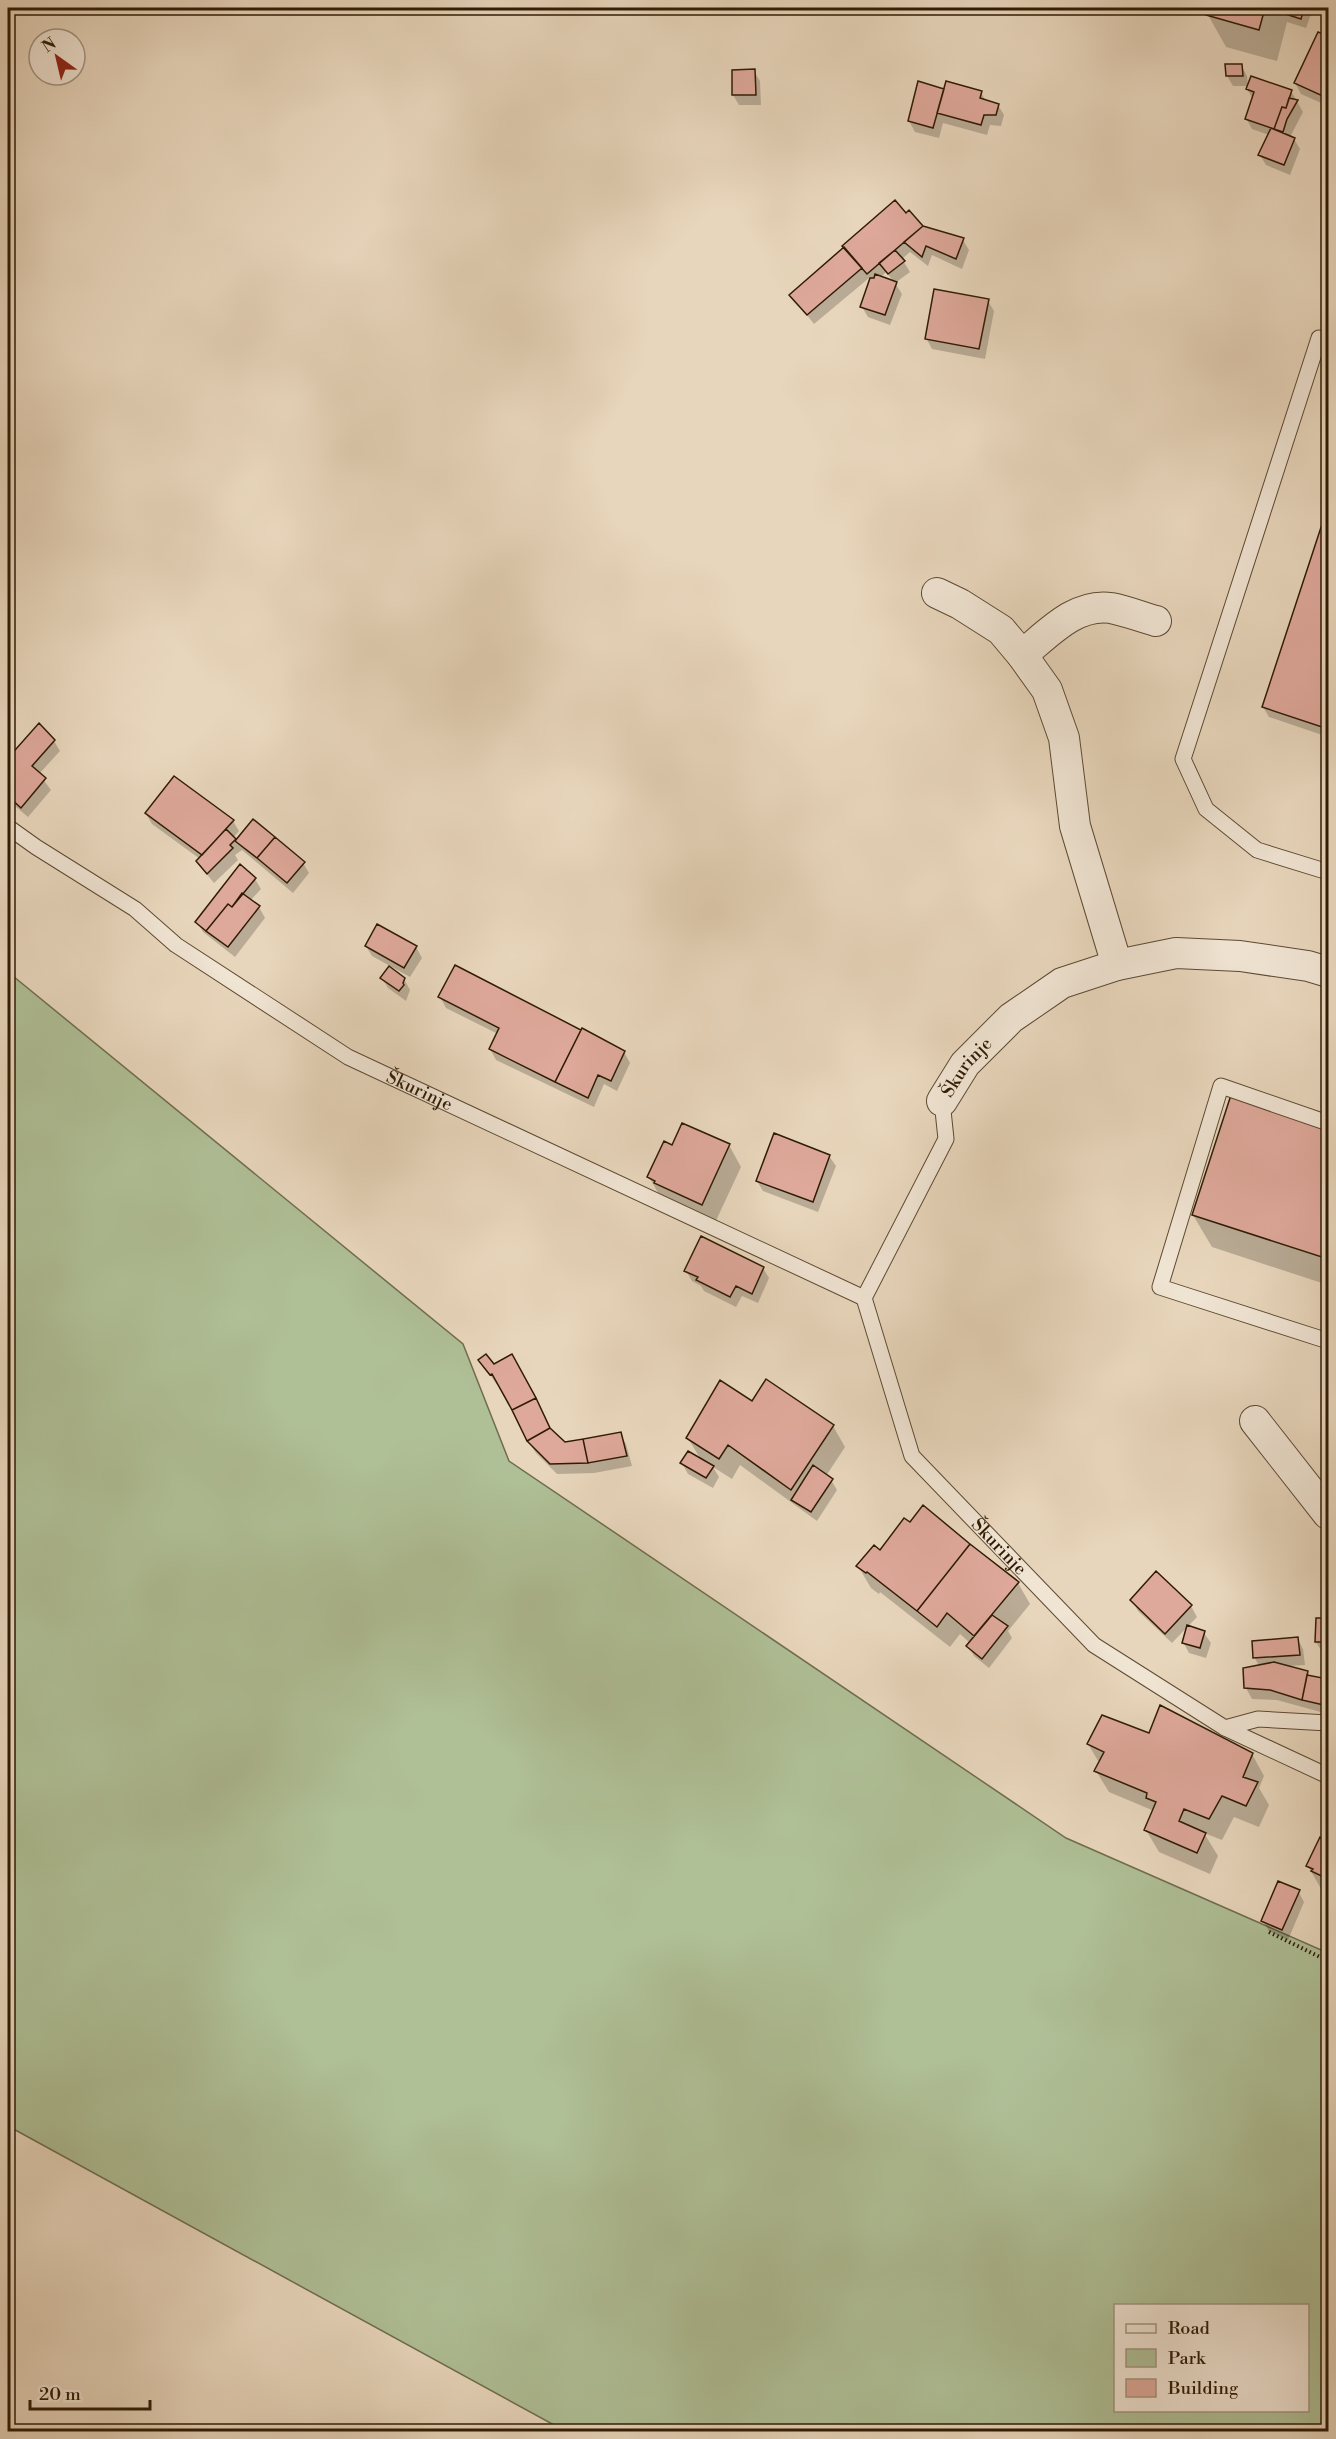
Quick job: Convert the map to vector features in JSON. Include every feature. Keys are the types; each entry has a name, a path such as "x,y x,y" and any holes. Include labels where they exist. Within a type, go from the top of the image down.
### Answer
{"street":[{"path":"937,593 960,604 1001,630 1047,690 1064,738 1075,826 1117,964"},
{"path":"1022,655 1067,619 1088,609 1110,608 1156,621"},
{"name":"Škurinje","path":"942,1101 965,1064 1011,1018 1062,983 1117,964 1176,953 1240,956 1308,966 1329,972"},
{"path":"1255,1421 1329,1514"}],"lane":[{"path":"1329,340 1319,338 1183,759 1206,809 1257,850 1329,872"},
{"name":"Škurinje","path":"8,827 36,848 135,909 176,945 348,1057 864,1298"},
{"path":"1329,1122 1221,1086 1160,1287 1329,1341"},
{"name":"Škurinje","path":"942,1101 946,1139 864,1298 912,1456 1094,1645 1225,1728 1329,1776"},
{"path":"1225,1728 1258,1719 1329,1723"}],"path":[{"path":"1269,1932 1329,1961"}],"green space":[{"path":"8,972 463,1344 509,1461 1066,1838 1328,1953 1328,2431 565,2431 8,2126"}],"building":[{"path":"1208,8 1265,8 1259,30 1206,15"},
{"path":"1274,8 1304,8 1301,19 1273,10"},
{"path":"1318,32 1328,36 1327,98 1294,83"},
{"path":"1225,64 1242,64 1243,76 1226,76"},
{"path":"755,69 756,95 732,95 732,70"},
{"path":"1251,76 1292,90 1286,108 1282,107 1274,129 1245,119 1254,92 1246,89"},
{"path":"918,81 944,89 933,128 908,121"},
{"path":"946,81 982,91 980,98 999,104 996,115 984,115 981,125 937,113"},
{"path":"1289,98 1298,100 1287,119 1283,132 1274,129 1282,107 1286,108"},
{"path":"1271,128 1295,138 1284,165 1258,155"},
{"path":"895,200 906,213 909,210 923,226 867,274 842,246"},
{"path":"923,226 964,238 956,259 926,246 922,257 904,242"},
{"path":"844,247 862,268 807,315 789,295"},
{"path":"895,250 905,261 888,274 879,263"},
{"path":"875,274 897,282 885,315 860,307 870,278 874,278"},
{"path":"934,289 989,299 979,349 925,339"},
{"path":"1328,506 1328,729 1262,707"},
{"path":"39,723 55,740 32,766 46,778 21,808 8,796 8,758"},
{"path":"174,776 234,820 202,855 145,813"},
{"path":"253,819 275,837 257,858 235,841"},
{"path":"226,829 236,839 230,845 233,848 207,874 196,861"},
{"path":"275,837 305,862 287,883 257,858"},
{"path":"240,864 256,878 232,907 228,904 206,931 195,922"},
{"path":"242,893 260,906 228,947 206,931 228,904 232,907"},
{"path":"377,924 417,946 404,968 365,946"},
{"path":"455,965 581,1030 555,1082 489,1049 499,1028 438,997"},
{"path":"389,966 405,978 404,985 399,991 380,978"},
{"path":"582,1028 625,1051 611,1081 598,1075 588,1098 555,1082"},
{"path":"1231,1095 1328,1126 1328,1259 1192,1215"},
{"path":"682,1123 730,1144 702,1205 654,1183 655,1181 647,1177 664,1141 672,1145"},
{"path":"774,1133 830,1155 813,1202 756,1181"},
{"path":"701,1236 764,1267 752,1294 736,1286 730,1297 696,1280 698,1277 684,1271"},
{"path":"486,1354 494,1364 512,1354 536,1398 512,1410 492,1374 490,1375 478,1360"},
{"path":"766,1379 834,1425 791,1490 728,1445 719,1459 686,1438 720,1380 752,1401"},
{"path":"536,1398 550,1428 527,1441 512,1410"},
{"path":"550,1428 565,1442 583,1439 588,1463 550,1464 527,1441"},
{"path":"621,1432 627,1456 588,1463 583,1439"},
{"path":"688,1451 714,1466 706,1478 680,1463"},
{"path":"813,1465 833,1479 811,1512 791,1500"},
{"path":"923,1505 970,1544 917,1611 856,1566 874,1545 880,1550 904,1518 910,1522"},
{"path":"970,1544 1019,1582 974,1636 947,1613 937,1627 917,1611"},
{"path":"1156,1571 1192,1605 1165,1634 1130,1600"},
{"path":"992,1615 1008,1626 982,1659 966,1646"},
{"path":"1316,1618 1328,1618 1328,1642 1315,1642"},
{"path":"1187,1625 1205,1631 1200,1648 1182,1643"},
{"path":"1298,1637 1300,1655 1253,1658 1252,1641"},
{"path":"1274,1662 1308,1671 1302,1700 1270,1690 1244,1688 1243,1668"},
{"path":"1307,1675 1328,1679 1328,1706 1302,1700"},
{"path":"1160,1705 1253,1753 1243,1777 1258,1782 1246,1806 1222,1796 1209,1819 1184,1809 1179,1821 1206,1833 1197,1853 1144,1830 1156,1802 1146,1798 1147,1793 1094,1771 1104,1752 1087,1744 1102,1715 1149,1733"},
{"path":"1328,1834 1328,1879 1306,1866 1320,1837 1326,1840"},
{"path":"1278,1881 1300,1890 1282,1930 1261,1921"}]}
